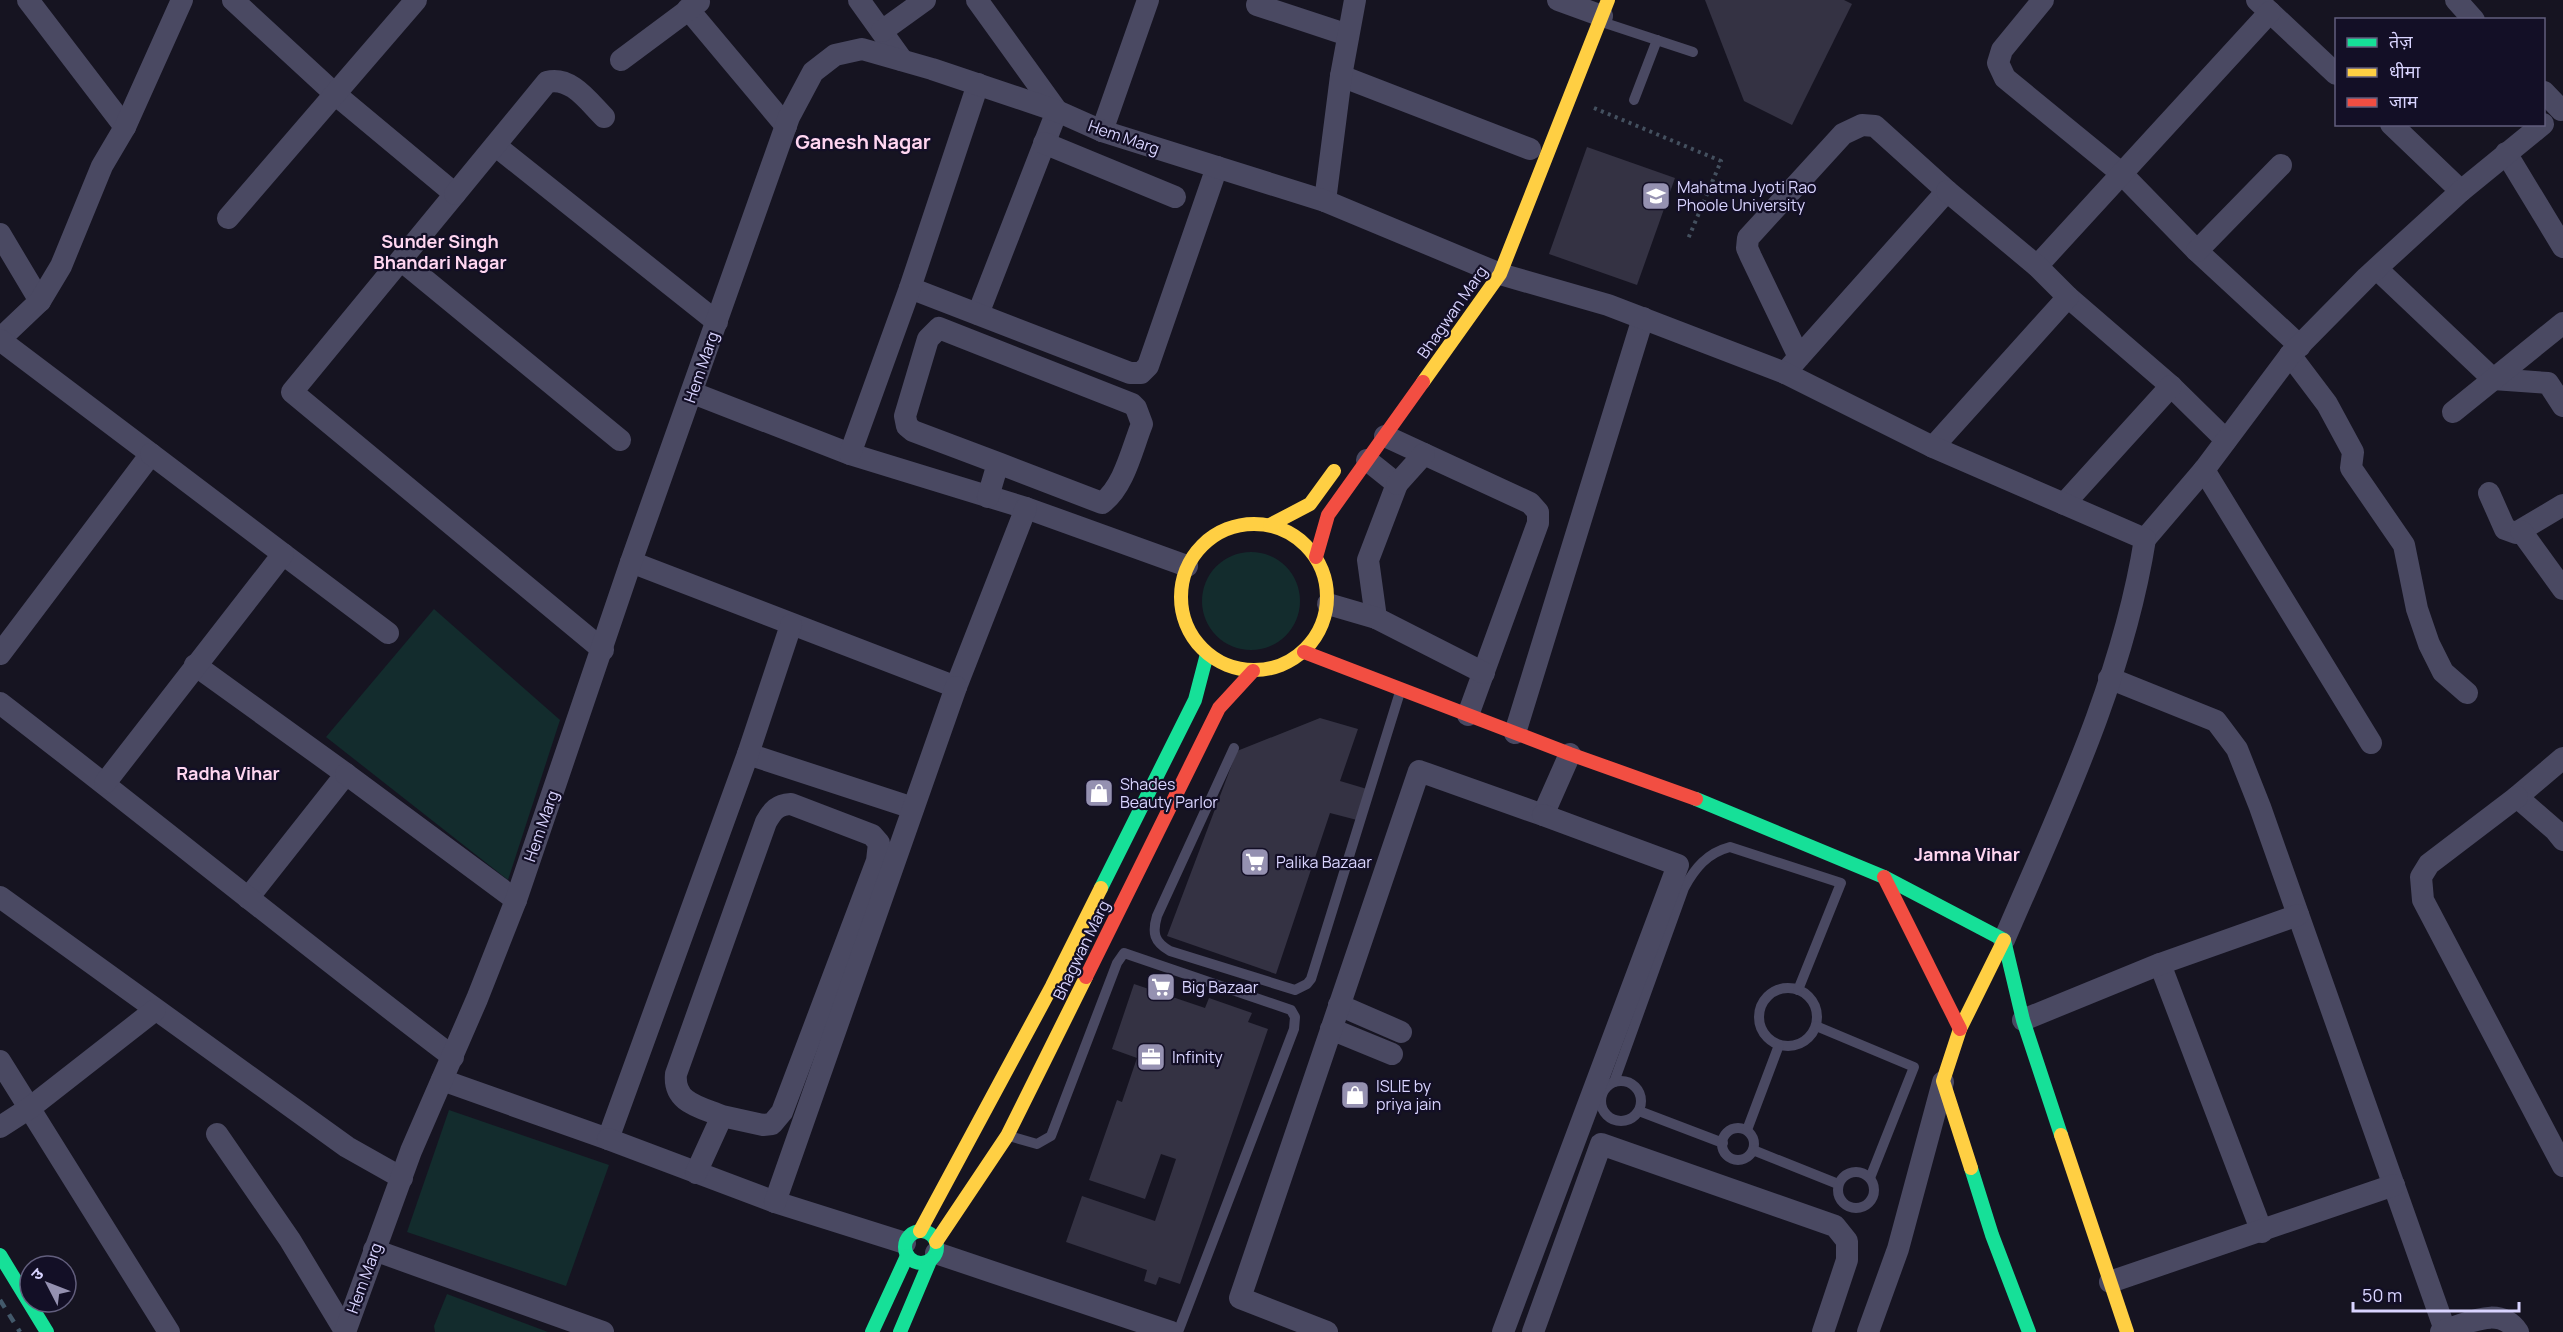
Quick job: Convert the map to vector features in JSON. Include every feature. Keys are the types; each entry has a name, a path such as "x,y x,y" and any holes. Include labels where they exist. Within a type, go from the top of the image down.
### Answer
{"street":[{"path":"28,0 125,127"},
{"path":"182,0 125,127 102,166 61,266 40,301 0,340 388,633"},
{"path":"233,0 335,94 455,194"},
{"path":"228,218 416,0"},
{"path":"859,0 902,60"},
{"path":"882,31 925,0"},
{"path":"977,0 1057,111 978,314"},
{"path":"1102,131 1148,0"},
{"path":"1325,201 1341,76 1355,0"},
{"path":"1558,0 1594,11"},
{"path":"2043,0 2002,50 1998,63 2006,78 2121,173 2295,351 2353,452 2351,468 2404,545 2417,609 2429,644 2443,672 2467,693"},
{"path":"2456,0 2472,18"},
{"path":"621,60 694,5 786,126"},
{"path":"1257,5 1348,35"},
{"path":"2037,266 2121,173 2264,6 2335,72"},
{"name":"Bhagwan Marg","path":"1270,525 1310,504 1356,458 1385,436 1486,268 1568,98 1594,11"},
{"name":"Hem Marg","path":"345,1332 402,1179 516,900 603,650 631,562 693,393 786,126 813,72 835,55 862,49 978,84 1057,111 1102,131 1325,201 1486,268 1792,365 1933,447 2145,539"},
{"path":"1341,76 1530,149"},
{"path":"603,650 292,392 547,82 557,80 568,82 604,117"},
{"path":"850,454 910,288 978,84"},
{"path":"2545,95 2553,117"},
{"path":"1947,191 1792,365 1747,248 1748,238 1843,134 1862,125 1875,126 1947,191 2037,266 2068,297 2170,386 2226,440"},
{"path":"2393,126 2460,191"},
{"path":"1868,1332 1898,1249 1943,1081 1960,1029 2004,940 2089,742 2138,587 2145,539 2204,470 2295,351 2376,269 2460,191 2541,126"},
{"path":"1044,143 1175,197"},
{"path":"496,146 717,322"},
{"path":"2506,153 2563,246"},
{"path":"2197,251 2281,165"},
{"path":"910,288 1130,373 1141,373 1148,366 1217,167"},
{"path":"0,234 40,301"},
{"path":"402,261 621,440"},
{"path":"2376,269 2493,379 2548,383 2563,406"},
{"path":"1933,447 2068,297"},
{"path":"1515,733 1643,318"},
{"path":"2453,412 2563,323"},
{"path":"939,328 1131,404 1136,408 1142,424 1120,479 1109,498 1102,503 998,463 914,431 907,426 905,416 928,339 939,328"},
{"path":"2064,504 2170,386"},
{"path":"693,393 850,454 1026,508 1187,566"},
{"path":"1385,436 1530,503 1538,512 1538,523 1468,715"},
{"path":"0,654 151,454"},
{"path":"1376,618 1368,560 1397,484 1424,454"},
{"path":"1356,458 1397,484"},
{"name":"Bhagwan Marg","path":"1316,557 1328,515 1356,458"},
{"path":"988,497 998,463"},
{"path":"2204,470 2371,743"},
{"path":"2489,493 2505,530 2516,533 2563,505"},
{"path":"775,1202 956,687 1026,508"},
{"path":"1242,524 1270,525 1299,538 1316,557 1324,571 1328,604 1321,628 1304,652 1281,666 1252,671 1229,667 1206,654 1190,634 1180,600 1181,581 1187,566 1209,538 1242,524"},
{"path":"2521,531 2563,589"},
{"path":"105,783 283,554"},
{"path":"631,562 956,687"},
{"path":"1328,604 1376,618 1484,673"},
{"path":"608,1139 748,754 791,625"},
{"path":"1304,652 1570,754 1702,801 1884,877 2004,940 2023,1020 2127,1332"},
{"name":"Bhagwan Marg","path":"872,1332 910,1243 1052,986 1195,700 1206,654"},
{"path":"195,665 516,900"},
{"name":"Bhagwan Marg","path":"900,1332 934,1252 1007,1136 1219,708 1252,671"},
{"path":"2109,678 2216,721 2237,749 2394,1185 2443,1331 2490,1316 2506,1320 2518,1332"},
{"path":"0,703 105,783 311,950 453,1057"},
{"path":"748,754 913,808"},
{"path":"1543,815 1570,754"},
{"path":"2561,1155 2423,900 2421,878 2429,864 2517,797 2563,758"},
{"path":"1327,1332 1240,1298 1419,771 1678,865 1503,1332"},
{"path":"248,897 346,774"},
{"path":"2517,797 2555,830 2563,840"},
{"path":"791,804 872,835 879,843 877,861 782,1112 772,1124 763,1125 722,1116 680,1095 675,1087 676,1074 766,822 780,805 791,804"},
{"path":"1884,877 1960,1029"},
{"path":"0,897 347,1147 402,1179"},
{"path":"2023,1020 2160,964 2298,915"},
{"path":"2160,964 2262,1232"},
{"path":"1340,1005 1401,1032"},
{"path":"0,1127 31,1107 155,1010"},
{"path":"1331,1029 1392,1054"},
{"path":"0,1061 31,1107 169,1332"},
{"path":"442,1080 775,1202 910,1243 931,1234 934,1252"},
{"path":"1943,1081 1992,1235 2029,1332"},
{"path":"696,1173 722,1116"},
{"path":"217,1134 290,1240 345,1332"},
{"path":"1533,1332 1601,1144 1835,1226 1847,1241 1847,1260 1823,1332"},
{"path":"2110,1282 2262,1232 2394,1185"},
{"path":"910,1243 915,1263 934,1252 1171,1332"},
{"path":"374,1250 603,1332"},
{"path":"0,1255 47,1332"}],"lane":[{"path":"1594,11 1657,40 1694,52"},
{"path":"1634,100 1657,40"},
{"path":"1234,748 1157,916 1154,936 1157,942 1170,951 1295,990 1307,984 1311,979 1401,689"},
{"path":"1614,1082 1684,888 1702,861 1730,847 1840,883"},
{"path":"1798,990 1850,862"},
{"path":"1007,1136 1036,1144 1051,1136 1117,963 1124,953 1291,1010 1295,1017 1294,1029 1178,1332"},
{"path":"1789,988 1798,990 1812,1001 1817,1017 1816,1026 1812,1034 1797,1045 1779,1045 1770,1041 1760,1026 1761,1008 1772,993 1789,988"},
{"path":"1816,1026 1914,1067 1870,1178"},
{"path":"1747,1130 1779,1045"},
{"path":"1626,1081 1637,1088 1642,1099 1639,1111 1628,1120 1614,1120 1604,1111 1601,1097 1608,1085 1614,1082 1626,1081"},
{"path":"1639,1111 1723,1143"},
{"path":"1731,1130 1747,1130 1753,1137 1753,1150 1747,1158 1737,1160 1725,1152 1723,1143 1731,1130"},
{"path":"1753,1150 1838,1184"},
{"path":"1855,1171 1870,1178 1873,1184 1873,1196 1869,1202 1858,1208 1846,1206 1838,1196 1838,1184 1845,1175 1855,1171"}],"path":[{"path":"1568,98 1721,161 1688,239"}],"green space":[{"path":"1251,552 1270,556 1286,566 1296,582 1300,601 1296,620 1286,636 1270,646 1251,650 1232,646 1216,636 1206,620 1202,601 1206,582 1216,566 1232,556"},
{"path":"434,609 560,720 508,880 326,737"},
{"path":"449,1110 609,1165 566,1286 407,1232"},
{"path":"447,1294 548,1332 435,1332 434,1326"}],"building":[{"path":"1705,0 1844,0 1852,4 1792,125 1744,101"},
{"path":"1587,147 1675,178 1637,285 1549,254"},
{"path":"1320,718 1358,729 1340,781 1367,789 1357,820 1330,813 1276,974 1167,936 1237,751"},
{"path":"1134,984 1205,1008 1209,998 1252,1013 1248,1022 1268,1029 1180,1284 1159,1277 1156,1285 1144,1281 1147,1270 1066,1242 1082,1196 1155,1221 1176,1159 1161,1154 1145,1199 1089,1180 1117,1100 1122,1102 1137,1058 1112,1049"}],"railway":[{"path":"0,1300 20,1332"}],"traffic: fast":[{"path":"1101,888 1195,700 1207,654"},
{"path":"1696,799 1884,877 2004,940 2023,1020 2061,1135"},
{"path":"1971,1168 1992,1235 2029,1332"},
{"path":"921,1231 933,1235 937,1247 933,1259 921,1263 909,1259 905,1247 909,1235 921,1231"},
{"path":"0,1255 47,1332"},
{"path":"872,1332 907,1256"},
{"path":"900,1332 930,1261"}],"traffic: slow":[{"path":"1423,382 1500,274 1608,0"},
{"path":"1270,525 1310,504 1334,471"},
{"path":"1254,524 1282,529 1306,545 1322,569 1327,597 1322,625 1306,649 1282,665 1254,670 1226,665 1202,649 1186,625 1181,597 1186,569 1202,545 1226,529 1254,524"},
{"path":"920,1231 1052,986 1101,888"},
{"path":"1971,1168 1943,1081 1960,1029 2004,940"},
{"path":"936,1242 1007,1136 1086,977"},
{"path":"2061,1135 2127,1332"}],"traffic: jam":[{"path":"1316,557 1328,515 1423,382"},
{"path":"1304,652 1570,754 1696,799"},
{"path":"1086,977 1219,708 1253,671"},
{"path":"1884,877 1960,1029"}],"place":[{"name":"Mahatma Jyoti Rao Phoole University","path":"1656,196"},
{"name":"Shades Beauty Parlor","path":"1099,793"},
{"name":"Palika Bazaar","path":"1255,862"},
{"name":"Big Bazaar","path":"1161,987"},
{"name":"Infinity","path":"1151,1057"},
{"name":"ISLIE by priya jain","path":"1355,1095"}],"district":[{"name":"Ganesh Nagar","path":"863,141"},
{"name":"Sunder Singh Bhandari Nagar","path":"440,251"},
{"name":"Radha Vihar","path":"228,773"},
{"name":"Jamna Vihar","path":"1967,854"}]}
